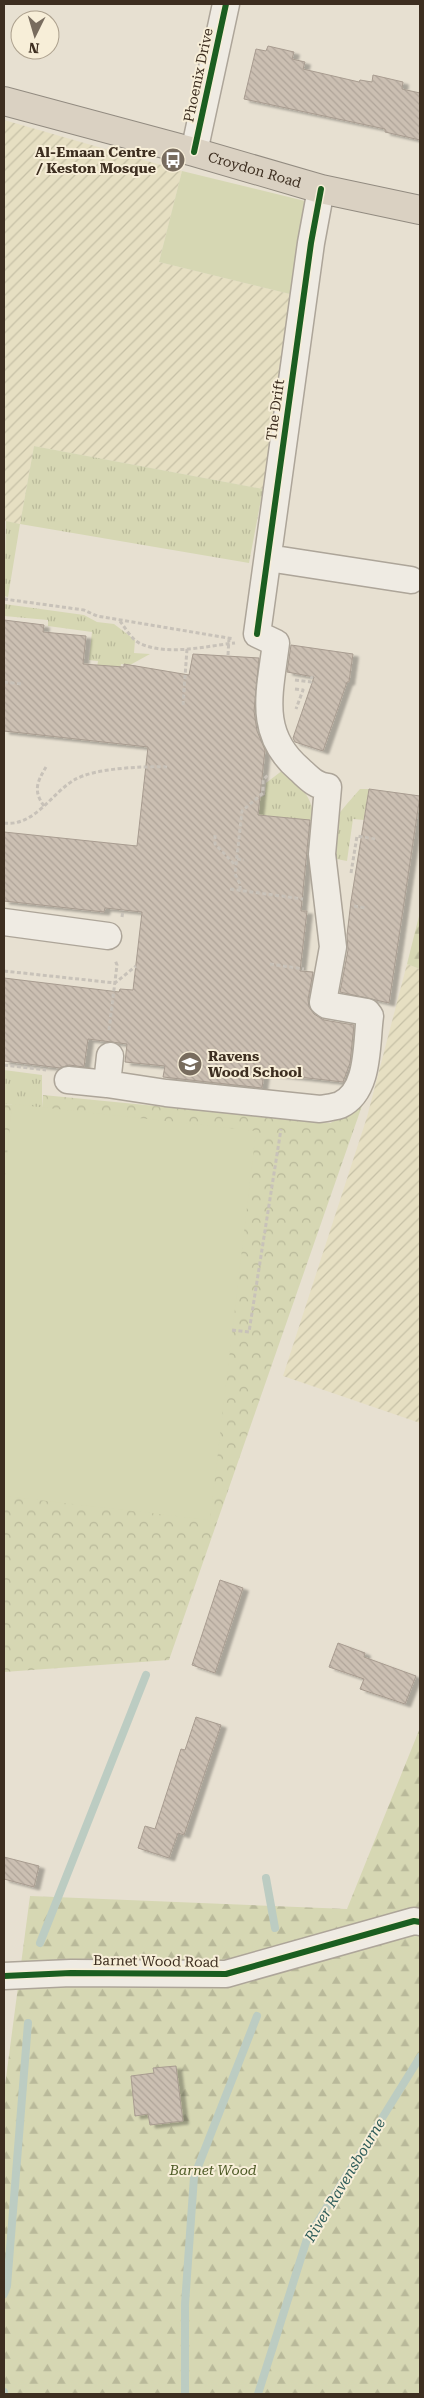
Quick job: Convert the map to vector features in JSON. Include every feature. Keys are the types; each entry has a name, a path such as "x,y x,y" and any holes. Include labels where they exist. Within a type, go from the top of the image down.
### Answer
{"highway":[{"name":"Croydon Road","path":"4,101 194,152 321,189 420,210"}],"street":[{"name":"Phoenix Drive","path":"194,152 226,4"},
{"name":"The Drift","path":"244,639 268,558 311,243 321,189"},
{"path":"268,558 411,580"},
{"path":"68,1080 166,1093 320,1109 339,1105 350,1098 361,1083 370,1016 367,1012 327,1005 324,1002 333,947 322,854 328,788 318,786 286,758 276,740 268,718 276,642 244,639"},
{"path":"4,922 108,936"},
{"path":"107,1084 110,1056"},
{"name":"Barnet Wood Road","path":"4,1976 71,1973 226,1974 414,1921 420,1922"}],"path":[{"path":"4,599 84,610 97,616 244,639"},
{"path":"120,620 131,636 140,644 165,649 187,649 244,639"},
{"path":"228,656 229,638"},
{"path":"183,705 187,649"},
{"path":"4,682 22,684"},
{"path":"240,890 240,884 235,874 242,811 262,793 263,780 286,758"},
{"path":"44,806 36,790 46,767"},
{"path":"4,823 17,822 44,806 75,779 128,768 168,767"},
{"path":"215,835 215,844 236,865"},
{"path":"350,881 357,836 375,839"},
{"path":"237,859 244,860"},
{"path":"230,889 270,897 366,908"},
{"path":"108,936 117,965 108,1044 110,1056"},
{"path":"270,964 328,972"},
{"path":"4,971 115,983 136,966"},
{"path":"4,1065 58,1072 68,1080"},
{"path":"232,1330 249,1332 285,1106"}],"shaded area":[{"path":"4,120 182,171 159,262 294,295 263,489 34,446 20,524 4,521"},
{"path":"407,964 420,969 420,1423 283,1376 367,1117"}],"green space":[{"path":"182,171 305,201 294,295 159,262"},
{"path":"34,446 263,489 249,563 20,524"},
{"path":"6,521 20,524 8,597 4,596"},
{"path":"4,604 84,615 97,622 114,624 135,640 134,653 150,654 130,665 121,664 119,677 96,675 98,661 89,660 92,632 48,626 48,620 4,616"},
{"path":"283,770 308,798 314,821 259,815 260,798 265,795 266,783"},
{"path":"360,789 369,789 364,820 353,819 347,861 331,858 336,819"},
{"path":"420,912 420,969 407,964"},
{"path":"4,1070 42,1075 42,1108 4,1104"},
{"path":"43,1095 330,1123 343,1117 364,1100 169,1660 4,1672 4,1104 42,1108"},
{"path":"12,1104 256,1131 210,1520 4,1496 4,1186"},
{"name":"Barnet Wood","path":"420,1728 420,2394 4,2394 4,2093 30,1896 347,1909"}],"building":[{"path":"268,46 294,52 292,59 305,62 303,69 359,82 360,80 372,82 373,75 403,82 402,89 420,93 420,140 385,132 385,129 244,99 256,49 266,51"},
{"name":"Ravens Wood School","path":"4,620 44,625 43,632 86,636 83,664 124,667 124,664 189,675 193,654 259,658 254,711 257,731 265,750 258,815 310,820 301,911 307,911 300,971 313,972 308,1000 309,1007 314,1014 324,1020 354,1025 350,1063 343,1082 264,1073 262,1088 163,1077 165,1066 125,1062 127,1044 88,1039 84,1067 69,1065 60,1068 4,1061 4,978 119,992 120,989 133,990 142,912 105,908 104,912 4,901 4,832 137,846 148,747 4,731"},
{"path":"291,645 353,654 349,682 347,682 323,751 295,742 293,738 314,677 287,672"},
{"path":"369,789 420,796 389,1003 340,992 348,950 347,935 351,901"},
{"path":"220,1580 243,1588 215,1673 192,1665"},
{"path":"338,1643 365,1653 364,1657 416,1676 405,1704 360,1689 364,1679 329,1667"},
{"path":"196,1717 221,1725 184,1835 178,1833 169,1858 138,1848 145,1826 155,1829 181,1749 185,1750"},
{"path":"4,1857 39,1866 34,1887 4,1879"},
{"path":"176,2066 183,2121 150,2125 148,2114 135,2116 131,2076 154,2073 153,2068"}],"waterway":[{"path":"40,1943 146,1675"},
{"path":"266,1878 275,1928"},
{"path":"185,2394 185,2304 194,2177 257,2016"},
{"path":"4,2294 7,2286 28,2023"},
{"name":"River Ravensbourne","path":"258,2394 307,2239 420,2057"}],"cycle path":[{"path":"194,152 226,4"},
{"path":"257,634 311,243 321,189"},
{"path":"4,1976 71,1973 226,1974 414,1921 420,1922"}],"place":[{"name":"Al-Emaan Centre / Keston Mosque","path":"173,160"},
{"name":"Ravens Wood School","path":"190,1064"}]}
